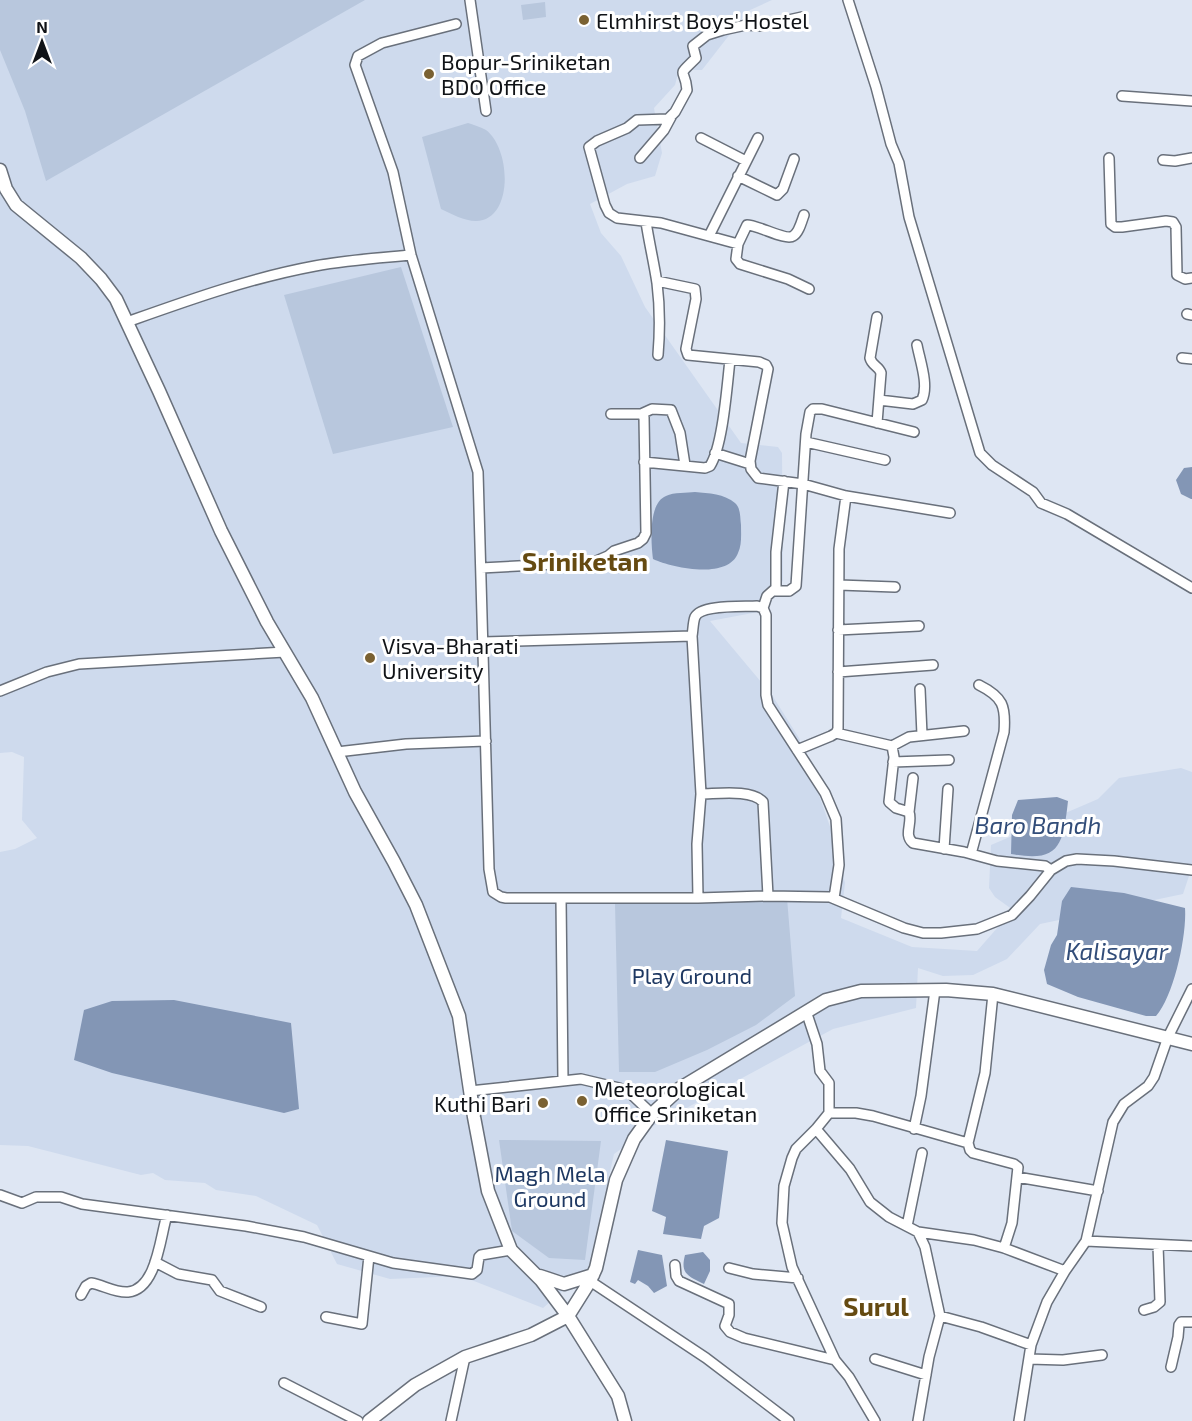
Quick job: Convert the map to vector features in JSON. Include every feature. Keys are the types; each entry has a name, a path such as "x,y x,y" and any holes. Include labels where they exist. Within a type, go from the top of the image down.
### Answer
{"main road":[{"path":"0,170 6,189 16,205 81,258 116,299 221,531 267,622 312,698 355,792 416,905 459,1016 488,1191 511,1250 536,1275 568,1316 618,1396 625,1421"},
{"path":"369,1421 415,1385 465,1357 531,1335 568,1316 592,1278 616,1180 634,1139 652,1114 679,1089 826,1000 861,991 934,990 993,994 1192,1044"},
{"path":"536,1275 564,1284 592,1278"}],"street":[{"path":"470,0 486,111"},
{"path":"848,0 876,87 891,144 899,163 909,217 981,453 992,465 1033,492 1041,503 1067,514 1192,588"},
{"path":"640,158 664,130 687,90 682,72 696,58 693,46 698,41 723,30 761,26 802,17"},
{"path":"456,24 381,43 358,56 354,65 393,172 411,255 478,472 489,869 492,890 501,897 768,896 834,898 903,928 923,933 977,929 1012,915 1051,870 1066,861 1077,859 1192,870"},
{"path":"1122,96 1192,101"},
{"path":"671,117 663,120 637,120 627,128 589,147 594,170 609,213 622,219 662,223 738,244"},
{"path":"701,138 746,161"},
{"path":"709,236 758,138"},
{"path":"1109,158 1111,224 1115,227 1122,227 1173,222 1176,227 1177,275 1185,279 1192,278"},
{"path":"1163,160 1175,161 1192,158"},
{"path":"738,176 777,195 783,189 794,159"},
{"path":"804,215 793,237 786,237 749,225 745,227 738,244 736,259 740,264 788,279 809,290"},
{"path":"646,222 657,281 660,325 658,355"},
{"path":"127,322 215,291 278,273 333,263 411,255"},
{"path":"657,281 695,289 696,299 686,349 688,355 759,362 766,365 768,369 750,464 752,473 758,478 803,484 846,496 950,513"},
{"path":"877,317 870,358 872,364 881,370 877,423"},
{"path":"879,400 913,404 922,400 923,381 917,345"},
{"path":"644,462 705,468 710,466 725,407 730,360"},
{"path":"611,414 641,414 652,409 671,410 680,433 685,465"},
{"path":"834,898 839,866 836,819 825,793 768,705 766,615 763,608 767,596 775,591 789,591 796,586 808,416 813,409 822,409 914,432"},
{"path":"481,568 594,562 643,539 646,533 645,423 641,414"},
{"path":"806,442 885,460"},
{"path":"715,453 750,464"},
{"path":"775,591 776,552 784,481"},
{"path":"836,733 839,549 846,496"},
{"path":"838,585 896,587"},
{"path":"698,898 697,844 700,794 692,636 695,616 710,608 757,606 763,608"},
{"path":"838,630 920,627"},
{"path":"483,642 692,636"},
{"path":"0,691 47,672 80,664 285,652"},
{"path":"838,672 933,665"},
{"path":"971,854 1001,743 1005,714 1003,704 992,692 979,685"},
{"path":"920,689 922,735"},
{"path":"797,750 836,733 892,746 901,740 922,735 964,731"},
{"path":"337,752 406,744 486,741"},
{"path":"892,746 894,750 889,802 896,808 909,812"},
{"path":"893,762 949,760"},
{"path":"913,778 909,812 911,816 907,835 909,840 923,846 997,861 1046,866 1051,870"},
{"path":"944,849 948,789"},
{"path":"700,794 750,794 763,802 768,896"},
{"path":"561,898 563,1081"},
{"path":"1019,1421 1031,1345 1047,1302 1065,1271 1086,1242 1113,1122 1124,1104 1148,1086 1154,1077 1168,1037 1192,989"},
{"path":"914,1129 921,1096 934,990"},
{"path":"993,994 985,1072 968,1143 973,1153 1016,1165 1018,1169 1011,1223 1004,1248"},
{"path":"806,1011 817,1044 821,1074 829,1083 829,1113 796,1149 789,1166 784,1192 783,1233 792,1267 835,1360 849,1377 875,1421"},
{"path":"470,1092 581,1079 630,1093 652,1114"},
{"path":"829,1113 856,1113 873,1116 968,1143"},
{"path":"816,1129 850,1169 870,1202 889,1217 918,1232 974,1240 1004,1248 1065,1271"},
{"path":"907,1226 921,1153"},
{"path":"1017,1177 1098,1191"},
{"path":"0,1195 22,1203 36,1197 61,1197 82,1204 236,1224 304,1237 393,1263 472,1274 475,1273 481,1255 511,1250"},
{"path":"81,1295 86,1286 91,1283 121,1291 136,1290 148,1279 155,1262 167,1215"},
{"path":"918,1232 925,1247 940,1316 918,1421"},
{"path":"1086,1242 1192,1246"},
{"path":"1144,1310 1160,1302 1158,1245"},
{"path":"326,1317 362,1324 365,1317 369,1256"},
{"path":"155,1262 178,1274 212,1280 220,1291 261,1307"},
{"path":"675,1265 679,1281 729,1304 730,1309 725,1326 730,1332 744,1338 835,1360"},
{"path":"729,1268 753,1274 798,1278"},
{"path":"592,1278 688,1345 789,1421"},
{"path":"940,1316 981,1327 1031,1345"},
{"path":"1171,1367 1179,1325 1181,1322 1192,1322"},
{"path":"1029,1359 1063,1360 1102,1355"},
{"path":"452,1421 465,1357"},
{"path":"875,1359 926,1375"},
{"path":"284,1383 358,1421"}],"shaded area":[{"name":"Visva-Bharati University","path":"0,0 772,0 748,11 702,70 679,70 675,85 654,108 662,153 655,176 627,184 590,204 601,233 621,256 645,307 741,443 778,447 782,453 783,581 763,596 758,612 710,621 772,695 799,738 834,838 845,883 841,918 912,947 977,951 1013,910 995,897 989,888 991,845 1098,799 1119,778 1181,768 1192,772 1192,867 1183,894 1040,924 1007,959 973,975 943,976 918,968 916,1008 833,1029 653,1126 614,1154 588,1269 543,1308 461,1276 390,1279 337,1264 317,1225 256,1196 216,1190 205,1183 165,1180 153,1173 141,1175 28,1146 0,1145 0,852 15,849 37,838 22,820 24,757 12,752 0,753"}],"green space":[{"path":"0,0 365,0 46,181 25,111 0,50"},
{"path":"545,2 546,17 523,20 521,5"},
{"path":"468,123 486,130 495,140 504,168 505,183 497,210 488,218 476,221 463,219 441,209 422,137"},
{"path":"401,267 453,427 333,454 284,295"},
{"name":"Play Ground","path":"787,898 795,996 756,1025 707,1050 655,1072 619,1072 615,904"},
{"name":"Magh Mela Ground","path":"499,1140 601,1141 585,1260 549,1258 512,1231"}],"water":[{"path":"1192,467 1191,499 1181,494 1176,480 1184,468"},
{"path":"695,492 731,500 740,513 740,547 732,561 723,567 699,570 673,566 653,559 653,515 660,500 677,493"},
{"name":"Baro Bandh","path":"1057,797 1068,801 1064,829 1056,847 1040,856 1011,854 1012,815 1018,800"},
{"name":"Kalisayar","path":"1071,887 1124,893 1185,908 1184,933 1174,980 1156,1016 1146,1016 1078,997 1047,984 1044,970 1051,945 1057,935 1062,901"},
{"path":"174,1000 291,1023 299,1109 284,1113 112,1073 74,1060 84,1010 112,1001"},
{"path":"666,1140 728,1151 719,1218 704,1226 701,1239 663,1234 666,1217 652,1211"},
{"path":"638,1250 662,1255 667,1286 654,1293 638,1280 635,1284 630,1282"},
{"path":"703,1252 710,1260 710,1271 704,1284 687,1274 684,1266 685,1255"}],"place":[{"name":"Elmhirst Boys' Hostel","path":"584,20"},
{"name":"Bopur-Sriniketan BDO Office","path":"429,74"},
{"name":"Visva-Bharati University","path":"370,658"},
{"name":"Meteorological Office Sriniketan","path":"582,1101"},
{"name":"Kuthi Bari","path":"543,1103"}],"district":[{"name":"Sriniketan","path":"585,560"},
{"name":"Surul","path":"876,1305"}]}
